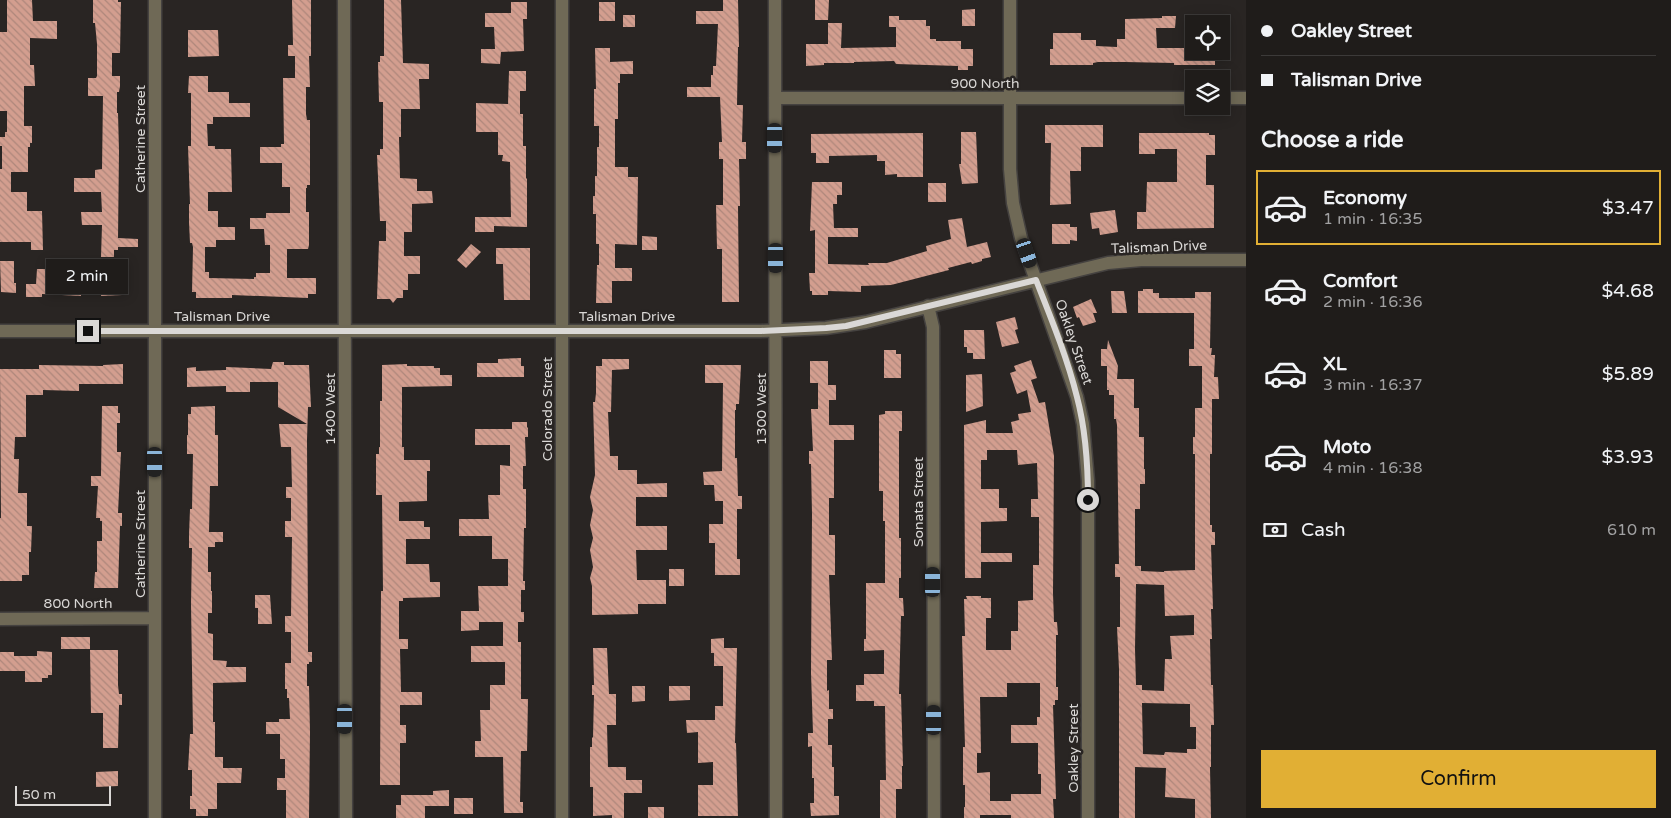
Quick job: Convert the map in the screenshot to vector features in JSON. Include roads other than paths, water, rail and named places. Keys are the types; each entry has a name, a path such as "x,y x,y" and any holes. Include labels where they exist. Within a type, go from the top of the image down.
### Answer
{"street":[{"name":"Catherine Street","path":"155,0 155,818"},
{"name":"1400 West","path":"344,0 346,818"},
{"name":"Colorado Street","path":"562,0 562,818"},
{"name":"1300 West","path":"775,0 776,818"},
{"name":"Oakley Street","path":"1010,0 1010,169 1013,204 1021,238 1077,397 1083,424 1086,452 1088,481 1088,818"},
{"name":"900 North","path":"775,98 1185,98"},
{"path":"1230,98 1246,98"},
{"name":"Talisman Drive","path":"0,331 562,331 826,328 846,326 1092,266 1124,261 1246,260"},
{"name":"Sonata Street","path":"928,306 933,327 934,818"},
{"name":"800 North","path":"0,618 155,618"}]}
